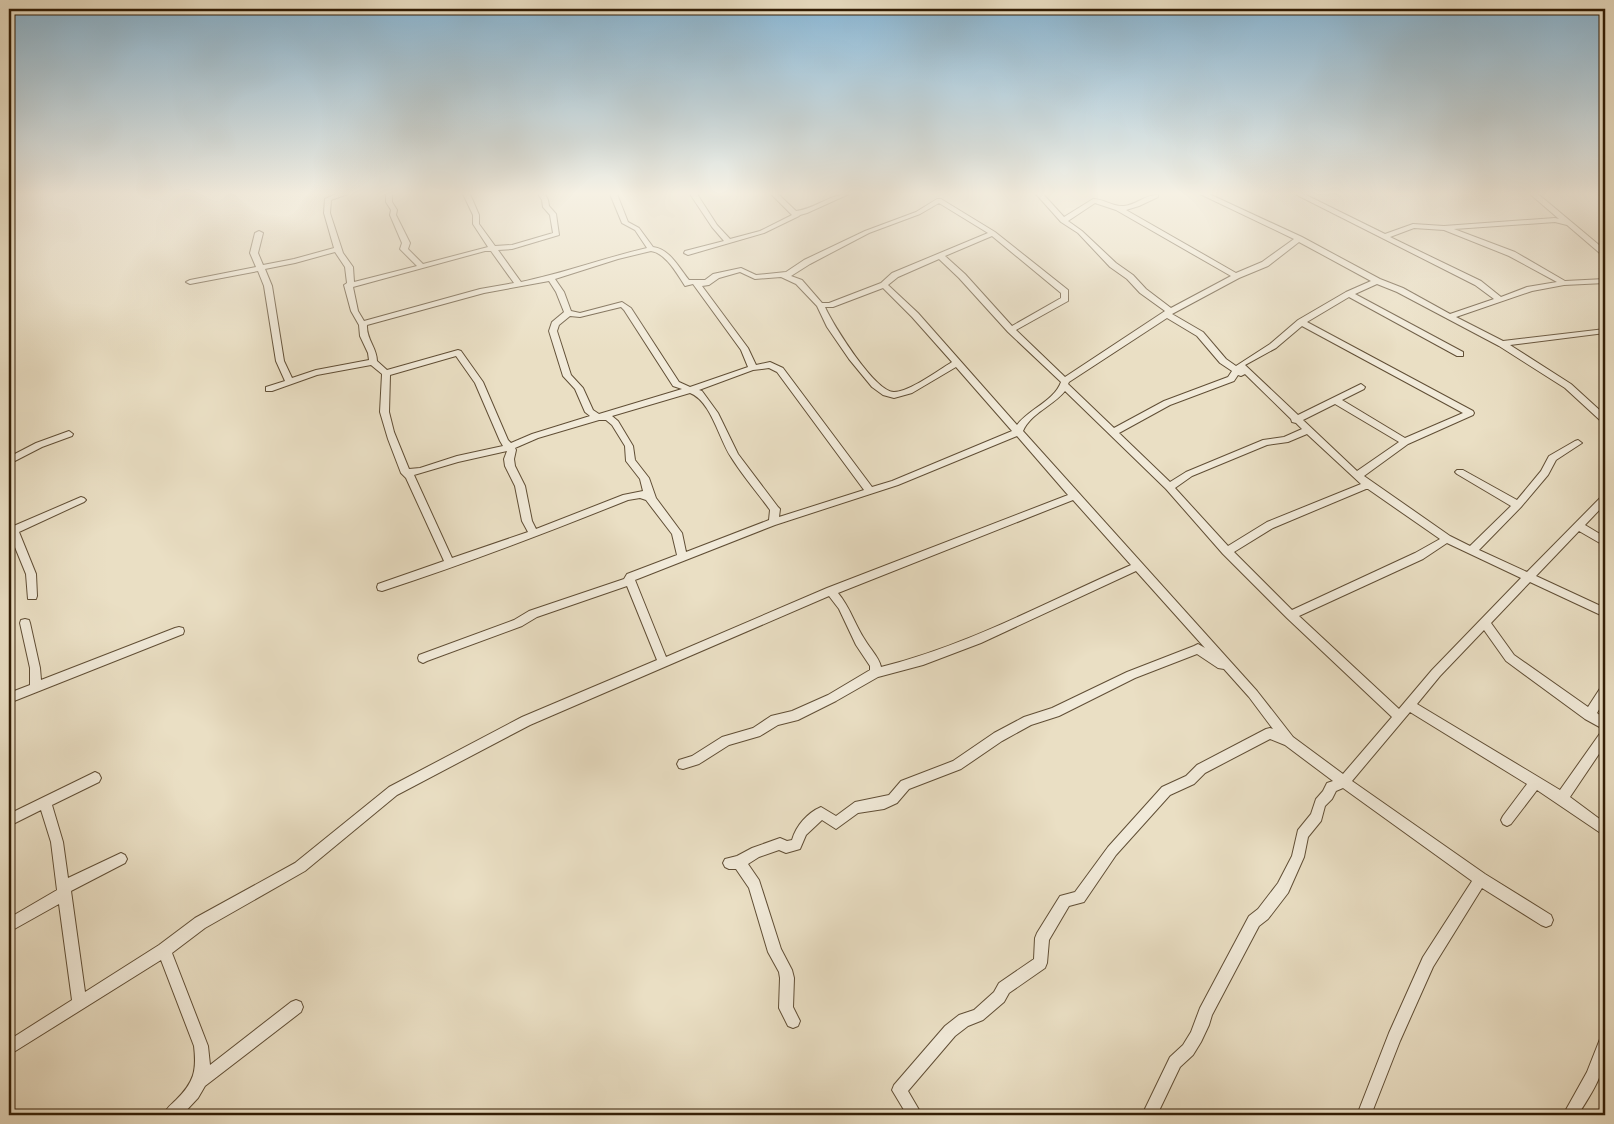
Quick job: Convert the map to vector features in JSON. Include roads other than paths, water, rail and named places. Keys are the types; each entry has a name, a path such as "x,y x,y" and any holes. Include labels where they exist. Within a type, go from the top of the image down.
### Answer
{"street":[{"path":"256,246 254,253 258,267 268,286 280,362 289,381"},
{"path":"405,246 404,249 419,262 421,267"},
{"path":"450,564 410,476 406,473 392,442 391,431 386,418 386,373 373,362 373,353 363,338 362,324 358,321 348,285 494,248 514,246"},
{"path":"688,253 712,246"},
{"path":"752,368 752,361 697,284 706,283 716,276 741,270 755,277 783,275 839,246"},
{"path":"820,305 830,305 884,285 895,275 960,246"},
{"path":"1009,246 1058,286 1066,295 1065,299 1011,330"},
{"path":"1094,246 1113,265 1130,277 1143,292 1200,334 1218,356 1238,368 1254,381 1370,486 1447,539 1605,612"},
{"path":"1184,246 1236,276"},
{"path":"666,661 630,581 628,582 634,575 773,522 870,491 982,448 1018,432 1022,423 1065,384 1130,337 1236,276 1265,264 1289,246"},
{"path":"1313,246 1377,282 1400,290 1502,344 1568,386 1605,420"},
{"path":"1405,246 1478,283 1499,299"},
{"path":"1492,246 1512,254 1564,283"},
{"path":"494,248 518,283"},
{"path":"190,282 295,261 338,249 340,256 349,267 351,285"},
{"path":"362,324 518,283 551,278 616,257 651,249 659,250 668,258 688,284 691,282 706,283"},
{"path":"939,255 962,276 1011,330 1112,433 1169,487 1227,551 1291,615 1399,716"},
{"path":"783,275 799,282 820,305 825,319 839,339 884,393 895,395 923,383 956,363"},
{"path":"551,278 560,292 568,313"},
{"path":"1451,316 1530,289 1564,283 1605,281"},
{"path":"1112,433 1167,403 1231,379 1238,368 1273,346 1300,322 1349,294 1377,282"},
{"path":"884,285 915,315 1137,566 1201,644 1253,694 1289,741"},
{"path":"1349,294 1460,354"},
{"path":"682,556 677,533 656,508 641,472 632,460 629,446 615,423 608,417 598,417 589,412 579,388 567,376 553,331 554,324 568,313 580,315 622,304 630,311 676,384 689,390"},
{"path":"1300,322 1470,413 1405,442 1357,476"},
{"path":"1502,344 1605,331"},
{"path":"386,373 458,353 479,382 496,424 510,447 510,466 520,486 527,521 534,534"},
{"path":"269,390 289,381 316,373 373,362"},
{"path":"406,473 421,471 457,459 510,447 598,417 689,390 700,389 752,368 770,365 780,370 870,491"},
{"path":"1295,420 1361,387"},
{"path":"700,389 717,418 734,455 774,509 775,518 773,522"},
{"path":"1335,400 1405,442"},
{"path":"1169,487 1189,474 1266,442 1285,440 1307,430"},
{"path":"9,461 46,442 69,434"},
{"path":"1472,550 1518,505 1545,473 1552,458 1578,443"},
{"path":"1460,472 1518,505"},
{"path":"1227,551 1270,525 1364,486 1370,486"},
{"path":"382,587 534,534 626,497 641,494 651,498"},
{"path":"9,1048 164,950 200,923 305,863 393,791 526,721 831,591 1075,496"},
{"path":"1149,1115 1175,1062 1188,1050 1199,1031 1205,1013 1254,921 1263,914 1283,888 1298,857 1302,834 1317,816 1320,803 1328,795 1331,786 1344,782 1408,704 1484,622 1605,498"},
{"path":"32,596 31,574 11,531 81,500"},
{"path":"1579,526 1605,542"},
{"path":"1291,615 1419,556 1447,539"},
{"path":"683,764 695,760 726,741 756,732 776,720 794,716 832,698 875,673 924,660 966,644 1137,566"},
{"path":"423,658 518,623 532,614 564,605 630,581"},
{"path":"831,591 843,606 860,642 876,665 875,673"},
{"path":"25,622 35,668 36,688"},
{"path":"1484,622 1510,658 1605,725"},
{"path":"9,698 179,631"},
{"path":"793,1021 786,1008 787,978 785,970 775,952 757,891 741,865 756,852 780,844 786,847 796,844 800,831 821,813 836,823 855,808 884,803 893,799 905,785 957,766 998,737 1028,721 1055,712 1201,644"},
{"path":"1589,715 1605,690"},
{"path":"1408,704 1562,798 1605,830"},
{"path":"915,1115 899,1090 950,1031 964,1020 978,1015 999,997 1004,988 1040,963 1042,938 1065,900 1079,897 1112,851 1166,791 1190,780 1201,769 1270,733 1289,741 1480,879 1546,920"},
{"path":"1562,798 1605,736"},
{"path":"9,820 95,778"},
{"path":"1507,820 1535,783"},
{"path":"45,803 57,842 79,1002"},
{"path":"9,925 64,890 121,859"},
{"path":"1364,1115 1394,1038 1428,962 1480,879"},
{"path":"164,950 201,1046 204,1062 202,1080"},
{"path":"170,1115 187,1101 202,1080 296,1006"},
{"path":"1570,1115 1592,1076 1605,1044"}]}
